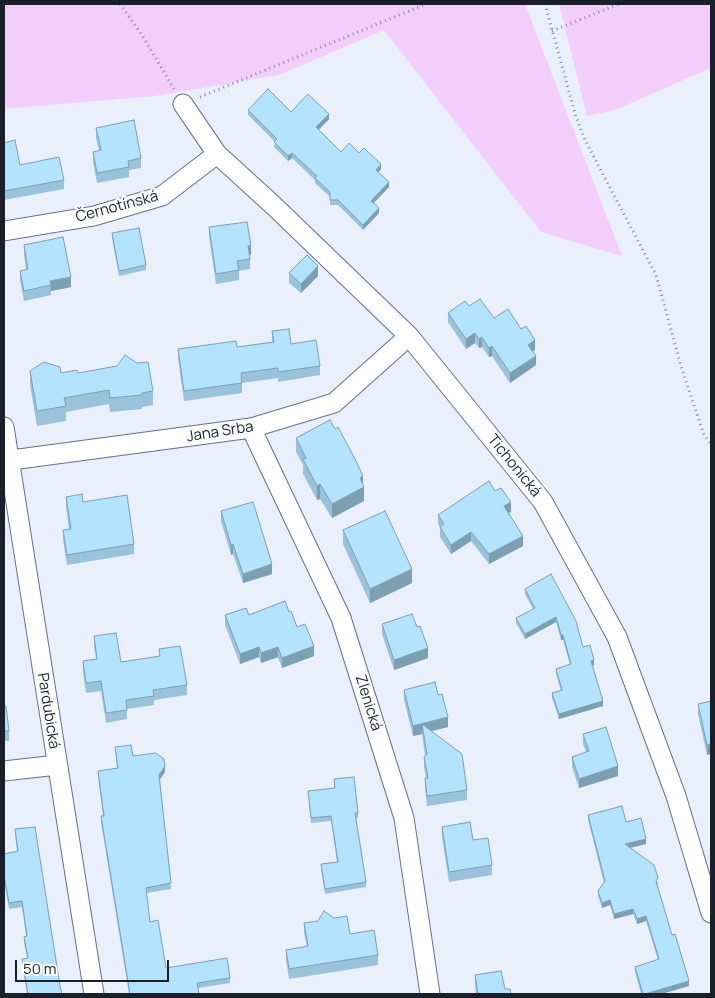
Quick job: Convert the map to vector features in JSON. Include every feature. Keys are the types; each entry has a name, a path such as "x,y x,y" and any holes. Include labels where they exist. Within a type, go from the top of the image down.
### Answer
{"street":[{"name":"Tichonická","path":"183,104 217,154 409,336 543,502 617,637 676,796 711,914"},
{"name":"Černotínská","path":"4,231 94,216 162,196 217,154"},
{"name":"Jana Srba","path":"6,460 251,428 334,403 409,336"},
{"name":"Pardubická","path":"4,427 6,460 94,994"},
{"name":"Zlenická","path":"251,428 341,618 404,818 430,994"},
{"path":"4,771 57,765"}],"path":[{"path":"120,4 142,35 183,104 426,4"},
{"path":"545,4 576,116 586,140 656,275 681,366 704,435 711,444"},
{"path":"552,31 618,4"}],"shaded area":[{"path":"4,4 525,4 622,256 541,232 384,30 279,75 155,96 4,109"},
{"path":"559,4 711,4 711,68 615,110 587,116"}],"building":[{"path":"268,89 291,112 308,94 329,114 316,127 341,152 349,143 359,153 364,148 381,164 376,170 389,182 371,201 379,208 363,225 338,200 330,200 330,192 315,178 317,176 292,153 288,156 274,142 277,139 248,110"},
{"path":"134,120 141,158 128,161 129,167 97,173 93,152 101,150 96,128"},
{"path":"15,140 20,165 59,157 64,180 4,191 4,143"},
{"path":"247,222 251,245 248,246 250,259 237,261 239,270 216,274 209,227"},
{"path":"139,228 146,265 119,271 112,233"},
{"path":"63,237 71,277 50,281 51,285 24,291 20,271 28,269 24,245"},
{"path":"307,255 318,266 301,284 289,273"},
{"path":"480,299 494,318 508,309 521,329 526,326 535,340 528,345 536,356 510,373 492,346 489,348 482,337 479,339 475,333 466,339 448,313 465,301 469,306"},
{"path":"289,329 291,344 316,340 320,366 278,372 278,368 241,373 242,383 184,391 178,349 236,341 237,347 274,342 272,331"},
{"path":"125,355 137,363 148,362 153,391 142,393 142,395 110,398 109,390 64,398 66,406 37,411 30,371 44,362 60,367 61,373 77,370 78,373 117,366"},
{"path":"330,420 335,429 338,427 355,459 363,476 360,478 364,487 332,504 320,484 317,486 303,459 306,458 296,438"},
{"path":"489,481 495,491 501,488 511,502 504,506 523,536 489,554 471,532 451,545 440,527 444,524 438,515"},
{"path":"82,494 83,502 127,495 134,544 67,555 63,530 71,529 66,497"},
{"path":"253,502 272,564 243,574 233,544 231,545 221,511"},
{"path":"385,511 412,569 370,589 343,530"},
{"path":"551,574 576,621 583,647 590,645 594,660 591,661 603,701 559,714 552,693 562,690 556,669 571,664 556,617 525,634 516,618 535,608 525,589"},
{"path":"285,601 297,627 305,624 314,646 282,658 278,647 261,653 259,647 240,654 225,615 246,608 249,615"},
{"path":"412,614 417,627 420,626 428,648 394,660 382,624"},
{"path":"116,633 121,662 160,656 159,649 180,646 187,685 153,690 154,696 126,700 127,710 106,713 101,681 86,683 83,661 97,659 94,636"},
{"path":"435,682 438,695 442,694 448,717 413,726 404,690"},
{"path":"711,701 711,744 707,745 698,704"},
{"path":"4,706 6,706 9,731 4,731"},
{"path":"422,724 462,754 467,790 427,796 425,778 428,778 424,757 427,754"},
{"path":"606,727 618,766 579,779 572,757 589,751 583,734"},
{"path":"131,745 133,756 156,753 164,759 165,766 159,775 171,883 146,888 150,922 158,920 166,968 227,958 230,978 197,983 199,994 130,994 101,816 104,816 98,771 118,768 115,747"},
{"path":"354,777 358,813 355,813 366,882 325,889 321,864 338,862 331,816 311,818 308,791 335,788 334,779"},
{"path":"622,806 626,822 641,818 646,839 625,844 654,865 658,878 656,881 672,935 675,934 689,981 645,994 643,994 635,967 659,959 646,916 637,919 633,909 614,914 610,900 602,903 598,891 605,881 588,815"},
{"path":"470,822 473,840 488,838 492,865 449,872 442,827"},
{"path":"35,827 62,994 28,994 22,959 28,958 24,937 27,936 22,901 9,903 4,875 4,854 18,851 15,829"},
{"path":"324,911 334,918 347,916 350,934 374,930 378,955 289,969 286,950 308,946 304,923 318,921"},
{"path":"501,971 505,989 510,989 511,994 478,994 475,975"}]}
